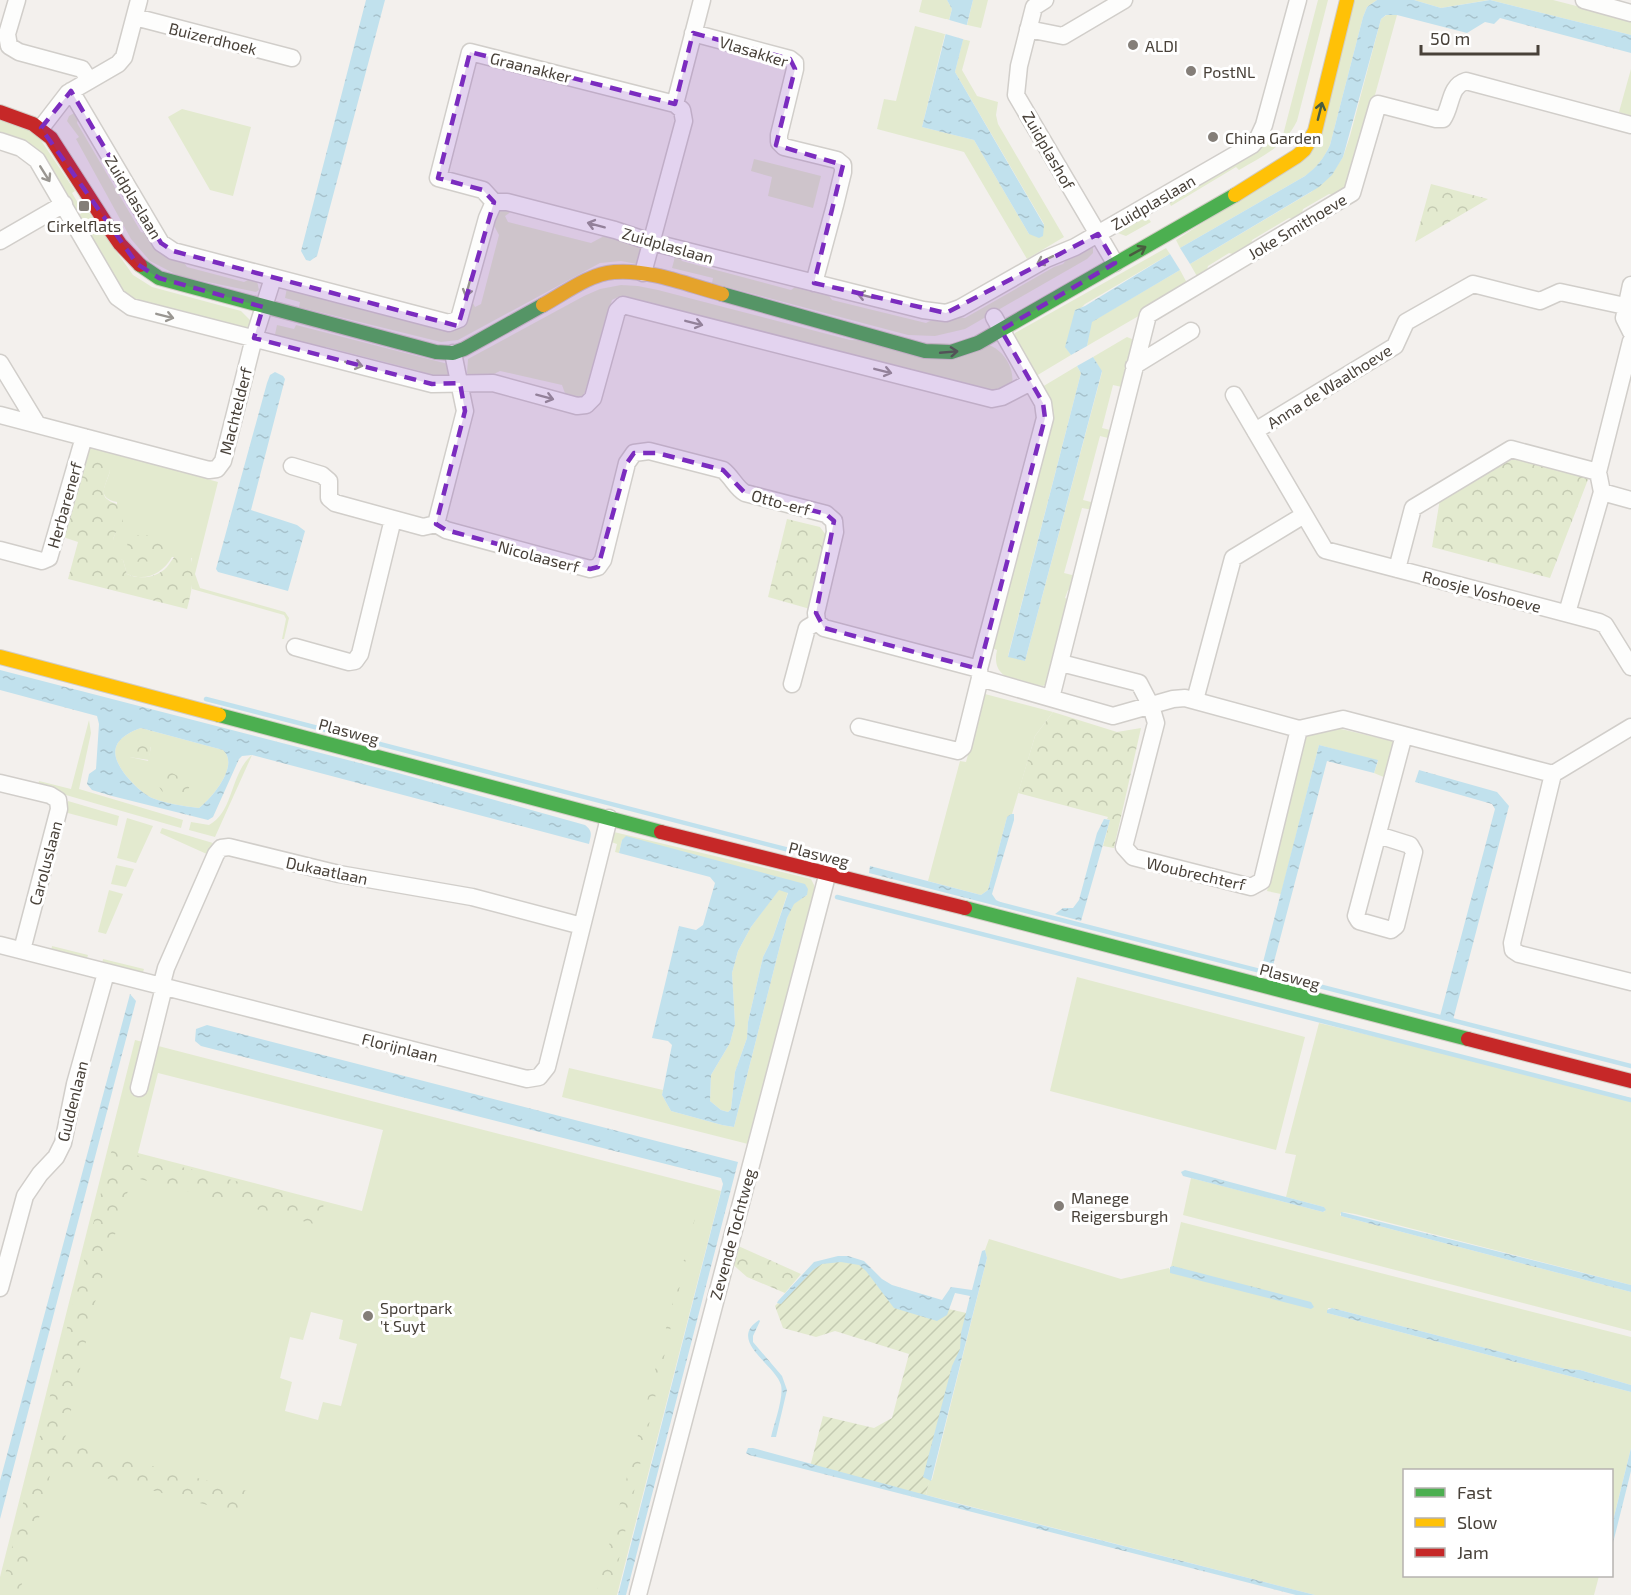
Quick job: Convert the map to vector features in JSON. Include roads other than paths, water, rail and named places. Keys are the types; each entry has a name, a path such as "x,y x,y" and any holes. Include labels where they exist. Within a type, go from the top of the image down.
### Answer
{"street":[{"path":"17,0 7,34 9,46 19,52 82,69 89,80"},
{"path":"44,119 71,91 118,64 124,57 139,0"},
{"path":"643,273 684,120 682,110 675,104 702,0"},
{"name":"Zuidplashof","path":"1045,0 1034,7 1019,66 1016,95 1098,234 1114,254"},
{"path":"1028,28 1064,36 1124,0"},
{"name":"Zuidplaslaan","path":"71,91 161,243 173,252 449,323 459,319 486,218 494,202 518,205 615,230 651,242 923,310 946,313 960,309 1046,258 1075,247 1244,150 1258,138 1264,125 1298,0"},
{"path":"1303,122 1334,0"},
{"name":"Zuidplaslaan","path":"1067,276 1247,188 1290,162 1304,150 1315,131 1347,0"},
{"path":"1584,0 1631,13"},
{"name":"Buizerdhoek","path":"135,17 292,58"},
{"name":"Vlasakker","path":"693,33 790,59 795,63 779,142 784,147 837,160 843,165 835,206 814,283"},
{"name":"Graanakker","path":"494,202 483,190 438,178 470,52 675,104"},
{"name":"Joke Smithoeve","path":"1134,366 1148,315 1352,193 1378,104 1443,119 1448,112 1454,89 1458,83 1466,81 1631,125"},
{"name":"Zuidplaslaan","path":"0,112 26,120 44,119 64,132"},
{"name":"Zuidplaslaan","path":"44,119 56,143 108,228 146,272 159,278 263,307 436,352 453,353 464,349 587,280 613,272 643,273 872,335 907,348 932,353 952,353 966,350 999,320 1114,254"},
{"path":"0,141 21,148 37,160 117,297 131,307 432,384 493,383 577,406 586,405 593,398 617,311 623,305 992,399 1002,397 1031,382"},
{"name":"Zuidplaslaan","path":"82,160 117,223 131,255"},
{"path":"0,241 64,204"},
{"name":"Machtelderf","path":"0,415 209,470 217,469 223,461 254,338 273,278"},
{"name":"Anna de Waalhoeve","path":"1255,431 1395,346 1406,322 1473,284 1540,301 1560,292 1625,306"},
{"path":"1631,285 1624,318 1631,332"},
{"path":"859,727 958,751 963,747 1045,418 1043,403 999,320"},
{"path":"1051,698 1134,366 1191,331"},
{"path":"1567,613 1602,492 1598,472 1631,341"},
{"path":"436,524 465,411 453,353"},
{"path":"0,363 37,424"},
{"name":"Roosje Voshoeve","path":"1234,395 1325,550 1605,625 1631,667"},
{"name":"Herbarenerf","path":"0,550 42,561 49,558 84,437"},
{"path":"1397,568 1413,508 1511,449 1598,472"},
{"name":"Otto-erf","path":"634,453 649,451 723,470 745,493 826,514 834,521 835,532 816,613 817,622 807,628 792,684"},
{"name":"Nicolaaserf","path":"292,466 322,475 329,481 329,498 335,502 423,526 436,524 456,533 590,569 598,567 603,560 627,463 634,453"},
{"path":"1602,492 1631,500"},
{"path":"1195,700 1233,558 1304,515"},
{"path":"295,647 348,662 355,661 360,654 393,519"},
{"path":"817,622 824,628 1113,716 1173,699 1185,698 1299,729 1343,719 1553,774"},
{"name":"Plasweg","path":"0,657 609,818 828,872 1631,1081"},
{"path":"1061,663 1138,683 1151,706"},
{"name":"Woubrechterf","path":"1151,706 1156,723 1124,847 1133,858 1251,887 1262,881 1299,729"},
{"path":"1631,727 1553,774 1512,943 1513,950 1519,954 1631,982"},
{"path":"1378,835 1410,845 1414,852 1396,927 1391,930 1359,921 1356,916 1404,735"},
{"name":"Caroluslaan","path":"0,783 50,795 58,800 59,809 22,950"},
{"name":"Florijnlaan","path":"0,945 527,1079 539,1077 547,1067 609,818"},
{"name":"Dukaatlaan","path":"163,987 166,968 216,854 221,848 229,847 339,874 472,897 582,926"},
{"name":"Zevende Tochtweg","path":"638,1595 828,872"},
{"name":"Guldenlaan","path":"0,1288 25,1196 56,1156 63,1143 75,1084 106,973"},
{"path":"139,1088 163,987"}],"water":[{"path":"366,0 385,0 317,256 310,261 306,260 301,251"},
{"path":"947,0 973,0 955,72 1044,225 1043,236 1039,238 1029,234 974,140 922,127 952,9"},
{"path":"1377,0 1414,0 1441,8 1490,0 1631,35 1631,53 1500,18 1494,24 1485,22 1467,33 1397,15 1386,15 1381,19 1343,157 1332,175 1319,187 1190,264 1180,248 1305,176 1323,158 1330,145 1363,17 1367,7"},
{"path":"1170,254 1180,270 1092,322 1087,346 1071,355 1065,347 1075,310"},
{"path":"1093,357 1102,371 1025,661 1008,657 1081,373 1077,366"},
{"path":"275,372 285,379 251,510 297,525 305,531 288,591 218,572 216,569 267,383 270,375"},
{"path":"0,670 398,773 585,825 590,831 589,844 252,755 242,756 239,759 213,817 208,820 112,796 92,790 87,784 89,774 96,769 99,724 97,716 0,690","holes":["141,728 223,750 227,756 226,772 217,789 199,808 163,802 146,795 127,777 115,754 120,740"]},
{"path":"1319,745 1378,760 1374,773 1327,761 1271,973 1261,970"},
{"path":"1419,770 1497,792 1509,806 1453,1020 1440,1016 1495,809 1492,804 1415,782"},
{"path":"1014,814 1014,820 992,894 996,900 1004,904 1001,907 869,873 870,866 981,895 988,890 1007,817"},
{"path":"1104,819 1110,820 1081,921 1055,914 1063,908 1073,908 1079,900 1097,833"},
{"path":"626,836 805,884 808,889 807,895 794,904 787,918 734,1127 671,1111 662,1095 672,1045 668,1041 652,1038 679,926 696,930 703,925 715,883 710,877 619,853 622,840","holes":["779,890 788,893 773,937 763,957 748,1022 747,1038 735,1072 731,1109 728,1112 721,1110 710,1101 711,1075 730,1043 735,1024 732,973 738,951 751,927"]},
{"path":"130,994 136,1001 0,1519 0,1481"},
{"path":"207,1025 738,1162 626,1595 618,1595 723,1184 721,1178 201,1046 195,1041 196,1029"},
{"path":"1185,1170 1324,1207 1326,1210 1323,1212 1183,1176 1181,1172"},
{"path":"1341,1212 1631,1285 1631,1292 1341,1216"},
{"path":"985,1250 987,1258 931,1481 923,1477 952,1366 960,1349 961,1333 970,1296 955,1293 947,1315 937,1321 894,1308 866,1271 859,1265 841,1262 822,1264 813,1270 781,1304 777,1303 814,1262 838,1256 848,1256 864,1261 882,1279 892,1285 942,1300 951,1287 972,1290 982,1251"},
{"path":"1170,1267 1311,1302 1314,1307 1311,1309 1170,1273"},
{"path":"1332,1308 1566,1369 1580,1370 1631,1385 1631,1392 1327,1313 1327,1310"},
{"path":"759,1320 753,1342 782,1376 787,1390 776,1437 771,1437 780,1403 781,1385 750,1344 748,1336 751,1328"},
{"path":"748,1448 1315,1595 1296,1595 749,1455 746,1453"},
{"path":"1631,1448 1631,1471 1613,1543 1613,1521"}],"waterway":[{"path":"206,699 793,851"},
{"path":"837,897 1631,1100"},
{"path":"999,904 1631,1066"}],"place":[{"name":"ALDI","path":"1133,45"},
{"name":"PostNL","path":"1191,71"},
{"name":"China Garden","path":"1213,137"},
{"name":"Cirkelflats","path":"84,206"},
{"name":"Manege Reigersburgh","path":"1059,1206"},
{"name":"Sportpark 't Suyt","path":"368,1316"}]}
